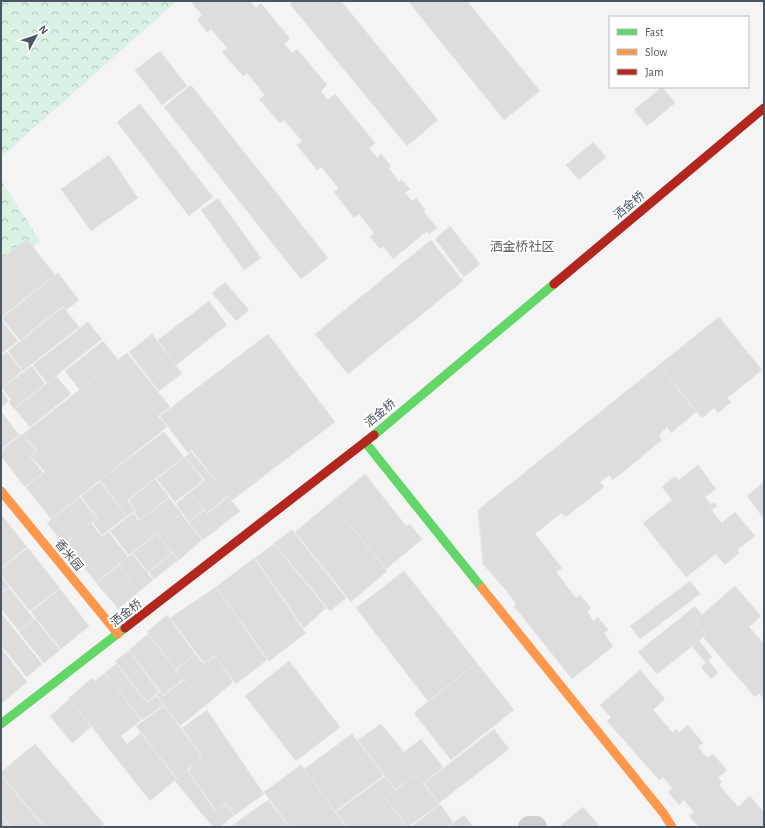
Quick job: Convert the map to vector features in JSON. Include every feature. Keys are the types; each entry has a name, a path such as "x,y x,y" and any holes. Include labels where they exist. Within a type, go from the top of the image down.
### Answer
{"street":[{"name":"洒金桥","path":"1,724 365,442 764,108"},
{"path":"365,442 664,814 672,827"},
{"name":"香米园","path":"1,491 118,634"},
{"path":"529,827 536,827"}],"green space":[{"path":"1,1 177,1 1,157"},
{"path":"1,180 40,241 1,272"}],"building":[{"path":"194,1 250,1 256,8 261,3 290,39 284,44 292,53 297,49 327,85 321,91 328,100 335,94 375,143 369,148 377,158 381,154 391,166 389,168 399,182 402,180 410,189 405,193 412,201 416,198 425,210 424,212 437,228 429,234 427,231 393,259 383,246 380,249 370,237 374,233 359,214 354,218 334,192 339,188 321,167 317,170 297,145 302,141 284,120 280,123 259,99 265,95 247,73 243,76 222,52 227,48 211,29 207,32 197,20 202,15 192,3"},
{"path":"293,1 341,1 438,120 407,146 290,4"},
{"path":"408,1 467,1 540,91 504,120"},
{"path":"160,51 187,86 162,105 135,70"},
{"path":"191,85 328,258 301,279 164,107"},
{"path":"661,88 663,88 675,103 647,126 634,110"},
{"path":"140,104 213,197 189,216 117,122"},
{"path":"593,142 606,157 579,180 566,165"},
{"path":"109,155 138,198 91,231 61,189"},
{"path":"218,198 261,258 244,270 201,210"},
{"path":"450,226 480,264 464,277 435,239"},
{"path":"27,239 55,275 1,317 1,259"},
{"path":"431,240 463,281 348,374 315,334"},
{"path":"58,273 79,300 66,310 63,306 20,340 2,318"},
{"path":"225,282 249,310 236,321 212,293"},
{"path":"209,301 227,325 176,365 158,340"},
{"path":"63,307 79,327 23,371 8,351"},
{"path":"719,317 762,370 727,398 731,402 718,413 714,408 702,418 659,365"},
{"path":"1,319 18,341 1,354"},
{"path":"88,322 102,339 47,383 33,365"},
{"path":"152,334 182,373 159,391 129,352"},
{"path":"268,334 335,422 231,501 192,450 188,453 160,416"},
{"path":"103,341 118,360 80,390 65,371"},
{"path":"7,352 22,371 2,388 1,356"},
{"path":"127,353 170,407 158,416 167,427 51,519 26,487 45,472 31,456 37,451 23,434"},
{"path":"659,365 696,412 671,433 667,427 659,435 662,440 613,480 609,475 600,482 604,487 599,491 566,517 561,513 535,534 562,568 556,572 576,598 580,595 591,608 587,611 593,621 598,617 608,630 604,633 613,646 572,679 514,606 516,604 510,595 483,564 478,510"},
{"path":"32,366 45,384 14,409 9,402 11,400 2,388"},
{"path":"56,376 71,394 30,427 15,409"},
{"path":"1,390 9,401 1,407"},
{"path":"1,411 19,435 1,449"},
{"path":"164,432 184,457 127,500 135,510 127,516 100,480"},
{"path":"22,434 36,451 30,456 43,473 25,487 1,456 1,451"},
{"path":"191,452 228,496 207,513 190,492 205,480 185,457"},
{"path":"185,457 203,480 175,502 157,479"},
{"path":"698,465 716,489 705,497 711,505 714,502 717,506 711,510 722,523 735,512 755,536 737,550 739,553 725,565 716,554 686,577 643,523 672,500 662,487 675,476 679,480"},
{"path":"365,474 406,526 410,524 422,539 386,569 331,502"},
{"path":"155,479 169,497 140,520 134,512 136,510 129,500"},
{"path":"100,482 127,516 102,535 93,522 98,518 81,496"},
{"path":"764,482 764,519 747,496"},
{"path":"190,492 204,509 189,522 176,504"},
{"path":"80,497 97,518 64,544 47,523"},
{"path":"228,497 240,511 203,540 189,522 204,510 207,514"},
{"path":"169,498 182,514 129,555 110,531 133,513 139,521"},
{"path":"331,502 387,571 351,602 295,532"},
{"path":"1,514 27,547 1,568"},
{"path":"181,514 202,540 179,560 157,534"},
{"path":"91,523 102,537 108,532 128,557 96,582 64,544"},
{"path":"292,530 346,598 330,611 274,543"},
{"path":"157,534 172,553 148,572 133,553"},
{"path":"274,544 326,608 304,628 255,558"},
{"path":"28,548 60,588 30,611 1,575 1,569"},
{"path":"173,553 178,560 154,579 149,572"},
{"path":"132,554 153,580 118,609 112,601 131,583 119,565"},
{"path":"254,558 306,633 269,661 216,587"},
{"path":"119,565 131,583 112,601 96,583"},
{"path":"404,571 477,663 428,701 356,608"},
{"path":"1,577 9,587 1,593"},
{"path":"690,581 700,594 640,639 630,626"},
{"path":"735,586 761,616 749,627 764,644 764,699 759,693 755,697 703,637 706,634 695,621"},
{"path":"216,587 267,660 236,684 215,655 204,663 170,618"},
{"path":"9,588 34,619 19,631 1,609 1,594"},
{"path":"60,589 89,626 61,649 31,612"},
{"path":"695,606 702,615 695,621 706,635 657,674 638,652"},
{"path":"1,613 42,664 27,677 1,645"},
{"path":"167,615 195,654 176,669 147,632"},
{"path":"35,619 60,650 44,663 19,632"},
{"path":"148,634 183,679 163,695 129,650"},
{"path":"699,641 712,657 708,660 718,673 711,679 701,667 706,663 692,646"},
{"path":"1,648 27,682 1,704"},
{"path":"129,651 159,692 147,702 115,661"},
{"path":"195,654 203,664 216,656 233,682 205,706 176,670"},
{"path":"289,661 340,727 296,761 245,696"},
{"path":"477,663 514,710 451,760 414,713"},
{"path":"116,664 147,703 156,696 164,705 142,720 105,673"},
{"path":"640,670 665,699 653,710 673,733 676,729 679,733 688,725 703,743 698,747 707,758 713,754 727,770 718,778 722,782 719,785 738,807 750,796 764,813 764,827 699,827 689,816 694,812 684,800 679,805 668,792 672,788 663,777 659,780 607,721 611,717 600,705"},
{"path":"105,673 141,720 121,736 127,744 141,733 176,779 150,801 69,698 92,678 95,681"},
{"path":"184,680 205,706 180,726 157,695 160,692 163,696"},
{"path":"70,699 91,727 72,743 50,716"},
{"path":"164,706 202,757 177,779 136,726"},
{"path":"207,710 264,794 235,815 226,803 216,810 188,771 202,756 182,728"},
{"path":"381,724 404,752 421,739 443,767 423,783 416,774 395,789 358,740"},
{"path":"494,729 509,749 439,803 424,783"},
{"path":"352,734 384,775 335,811 304,769"},
{"path":"35,744 104,824 100,827 45,827 1,775 1,772"},
{"path":"301,765 346,827 290,827 264,792"},
{"path":"187,770 215,811 226,804 234,815 220,827 213,827 175,781"},
{"path":"416,774 439,804 408,827 385,798"},
{"path":"1,776 44,827 12,827 1,814"},
{"path":"385,776 395,790 385,798 407,827 347,827 336,812"},
{"path":"268,800 289,827 230,827"},
{"path":"440,804 453,822 447,827 411,827"},
{"path":"583,807 600,827 559,827"},
{"path":"1,815 11,827 1,827"},
{"path":"464,815 473,827 448,827"}],"traffic: fast":[{"path":"374,435 554,284"},
{"path":"365,442 482,588"},
{"path":"1,724 125,628"}],"traffic: slow":[{"path":"1,491 118,634"},
{"path":"482,588 664,814 672,827"}],"traffic: jam":[{"path":"554,284 764,108"},
{"path":"125,628 374,435"}],"district":[{"name":"洒金桥社区","path":"522,246"}]}
